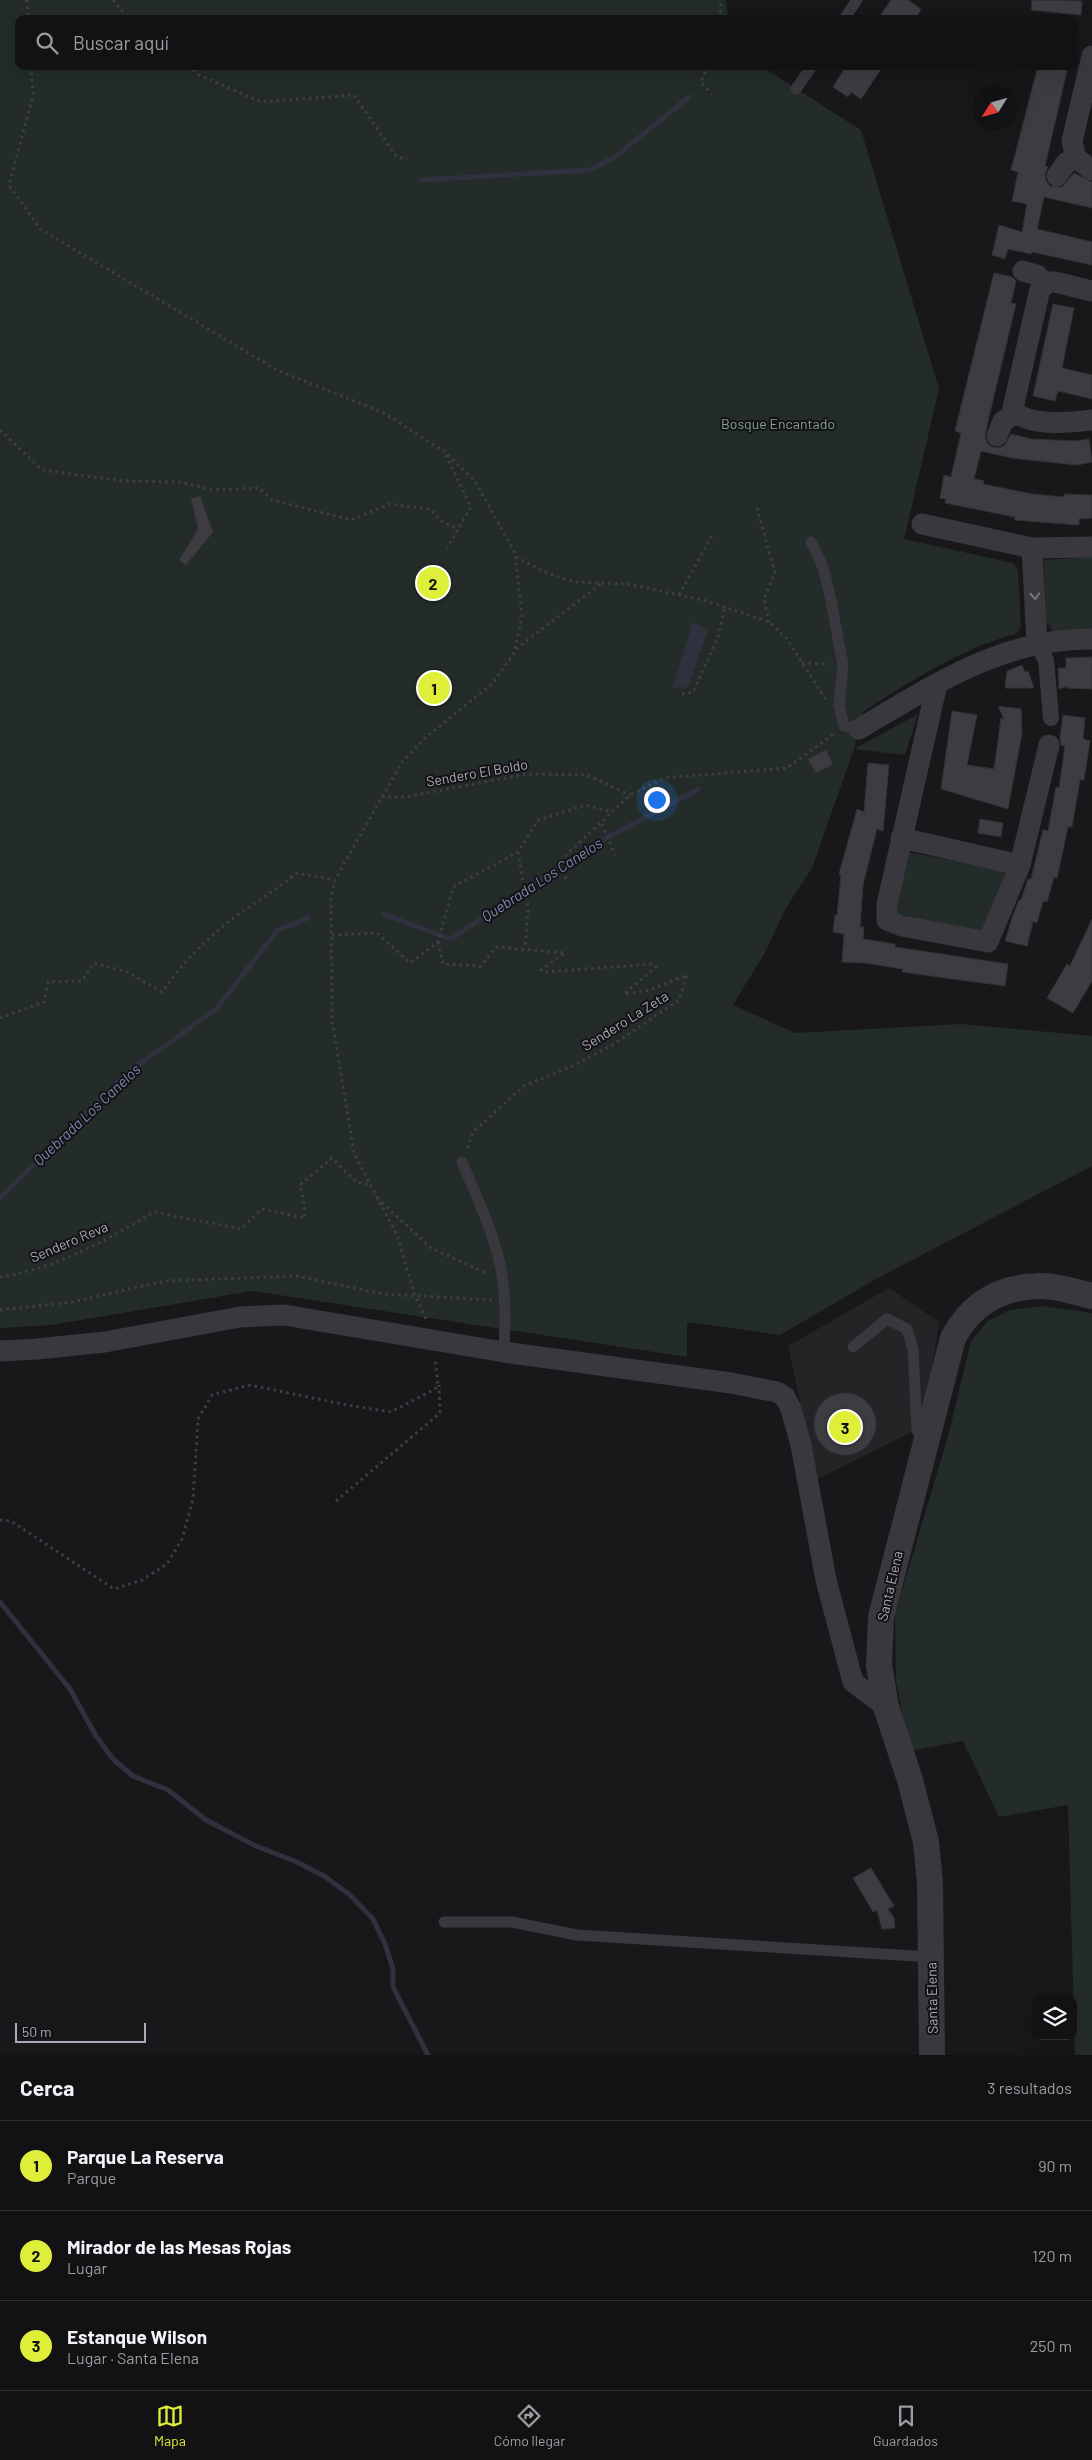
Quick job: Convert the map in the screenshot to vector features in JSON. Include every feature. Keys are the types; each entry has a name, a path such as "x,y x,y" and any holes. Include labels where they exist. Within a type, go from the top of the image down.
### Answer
{"street":[{"path":"1084,164 1072,141 1092,56"},
{"path":"1057,176 1066,163 1084,164"},
{"path":"1023,271 1037,275 1045,284"},
{"path":"1092,291 1056,282 1045,284 1037,295 1013,404 1016,414 1026,419 1065,424 1092,420"},
{"path":"997,436 1003,421 1016,414"},
{"path":"922,524 1032,548 1092,547"},
{"path":"1032,548 1038,644 1046,660 1051,718"},
{"path":"851,728 969,666 994,656 1038,644 1067,639 1092,639"},
{"path":"937,684 887,904 887,920 902,926 988,942 1020,865 1049,745"},
{"path":"901,838 1020,865"},
{"name":"Santa Elena","path":"932,2055 930,1883 926,1842 910,1780 886,1707 879,1666 881,1617 952,1338 961,1322 993,1295 1039,1286 1092,1296"},
{"path":"0,1351 105,1342 240,1316 284,1315 504,1352 777,1392 784,1397 791,1409 801,1445 826,1580 853,1682 886,1707"}],"lane":[{"path":"847,15 857,0"},
{"path":"796,89 809,70"},
{"path":"811,542 823,567 830,596 843,665 839,705 851,728"},
{"path":"462,1162 491,1235 503,1280 505,1300 504,1352"},
{"path":"853,1347 887,1319 907,1329 913,1349 917,1430 925,1449"},
{"path":"444,1922 512,1922 577,1935 931,1957"}],"path":[{"path":"27,0 28,15"},
{"path":"113,0 126,15"},
{"path":"720,15 721,0"},
{"path":"31,70 33,96 9,185 40,229 277,370 384,413 445,452 475,481 515,557 522,616 515,650"},
{"path":"193,70 199,75 261,102 354,95 396,156 407,160"},
{"path":"706,70 701,82 712,94"},
{"path":"0,430 42,470 124,481 180,482 212,490 259,488 272,500 351,520 389,504 430,509 441,521 458,529"},
{"path":"445,452 471,508 447,548"},
{"path":"757,508 775,573 764,598 769,622"},
{"path":"679,595 713,534"},
{"path":"515,557 547,573 574,582 628,584 725,607 769,622 787,639 802,663 851,728 787,768 664,778 630,795 602,824 560,861 566,879"},
{"path":"415,1296 397,1235 354,1154 332,1020 331,900 335,880 402,762 424,738 492,684 515,650 602,583"},
{"path":"682,694 693,692 718,637 725,607"},
{"path":"802,663 843,665"},
{"name":"Sendero El Boldo","path":"382,797 404,797 527,774 587,775 630,795"},
{"path":"332,934 377,933 410,963 438,942 453,887 518,852 538,820 586,805 612,812"},
{"path":"602,824 615,855"},
{"path":"518,852 528,910 525,949"},
{"path":"0,1018 44,1002 48,982 82,981 94,963 127,972 162,992 186,959 228,922 275,891 297,873 335,880"},
{"name":"Sendero La Zeta","path":"438,942 443,964 481,966 496,947 565,953 541,970 546,972 652,964 656,967 624,994 650,990 687,975 679,1000 656,1017 614,1044 575,1065 524,1086 473,1132 462,1162"},
{"name":"Sendero Reva","path":"0,1277 23,1274 106,1241 154,1212 241,1229 262,1209 305,1218 300,1185 332,1158 356,1182 371,1185"},
{"path":"375,1196 431,1248 503,1280"},
{"path":"0,1310 72,1302 165,1281 234,1277 297,1276 382,1294 505,1300"},
{"path":"336,1501 440,1413 432,1340"},
{"path":"0,1520 11,1521 114,1589 142,1580 167,1564 182,1540 193,1499 198,1419 212,1395 250,1385 391,1412 434,1389 438,1384"}],"shaded area":[{"path":"889,1288 939,1322 923,1426 817,1479 788,1346"}],"green space":[{"name":"Bosque Encantado","path":"0,0 726,0 728,15 15,15 15,70 767,70 861,130 939,389 904,539 1013,563 1018,570 1021,626 1016,634 996,640 956,657 918,677 863,712 854,749 812,868 786,908 764,954 733,1005 795,1033 961,1024 1092,1036 1092,1166 876,1279 780,1335 687,1322 687,1357 252,1291 52,1325 0,1328"},
{"path":"1092,557 1092,632 1055,633 1046,622 1044,560"},
{"path":"918,714 905,755 854,749"},
{"path":"908,852 1005,871 988,929 974,933 896,913"},
{"path":"1043,1306 1092,1313 1092,2055 1075,2055 1077,1995 1073,1995 1068,1805 999,1817 963,1741 909,1751 896,1680 895,1614 949,1433 971,1341 988,1321 1010,1310"}],"water":[{"path":"693,622 708,630 688,687 672,689"}],"building":[{"path":"891,0 908,0 921,9 917,15 881,15"},
{"path":"1032,0 1082,1 1081,15 1031,10"},
{"path":"844,70 880,70 861,99 851,92 848,97 833,87"},
{"path":"1037,70 1067,70 1045,166 1048,167 1045,174 1046,181 1050,186 1062,187 1074,173 1092,182 1092,208 1044,197 1037,229 1092,242 1092,265 1032,252 1031,254 1008,249 1005,259 992,255 999,225 1022,232 1027,204 1012,201 1018,172 1011,170"},
{"path":"994,273 1012,277 1016,281 1011,303 1016,304 987,425 985,437 987,443 992,447 999,448 1005,445 1011,434 1030,439 1076,441 1089,439 1092,462 1077,465 1012,458 981,451 974,479 984,481 983,484 1032,494 1064,497 1064,494 1092,495 1092,518 1079,519 1079,525 1014,520 1015,517 945,503 946,499 940,498 944,475 951,477 961,433 955,431"},
{"path":"1053,304 1074,308 1062,368 1092,375 1092,399 1058,391 1055,401 1033,396"},
{"path":"200,496 213,532 186,565 179,560 198,529 191,499"},
{"path":"1092,657 1092,689 1066,688 1067,686 1059,689 1058,668 1066,668 1066,658"},
{"path":"1022,665 1025,672 1028,671 1034,688 1005,688 1007,671"},
{"path":"998,706 1021,709 1022,733 1008,809 941,789 952,711 977,715 967,765 994,769 1001,718 1004,719"},
{"path":"1063,715 1085,718 1083,739 1090,741 1084,780 1080,780 1072,827 1068,827 1057,878 1054,877 1047,902 1043,901 1037,923 1033,921 1027,946 1005,941 1019,900 1021,900 1028,879 1031,879 1043,830 1048,831 1056,787 1059,788 1065,746 1061,745 1060,739"},
{"path":"826,750 833,764 816,773 808,759"},
{"path":"868,763 889,765 883,831 877,829 863,885 860,927 864,927 863,939 895,944 895,947 1008,964 1005,986 902,972 903,969 865,963 842,962 844,934 833,932 835,915 837,916 841,875 839,874 857,809 864,812"},
{"path":"980,819 1003,823 1001,837 978,833"},
{"path":"1092,919 1092,981 1073,1013 1047,998 1067,964 1070,966"},
{"path":"845,1393 862,1398 867,1402 871,1407 876,1424 871,1441 867,1446 862,1450 845,1455 828,1450 823,1446 819,1441 814,1424 819,1407 823,1402 828,1398"},
{"path":"871,1868 894,1906 888,1909 894,1918 895,1928 882,1929 877,1910 873,1912 853,1878"}],"waterway":[{"path":"421,180 590,170 616,156 689,97"},
{"name":"Quebrada Los Canelos","path":"383,914 451,939 588,848 698,789"},
{"name":"Quebrada Los Canelos","path":"0,1198 126,1074 216,1009 278,930 308,918"},
{"path":"0,1602 70,1689 96,1736 113,1759 133,1776 168,1790 206,1820 256,1846 297,1862 324,1876 350,1895 373,1919 385,1944 393,1969 393,1987 428,2055"}],"place":[{"name":"Mirador de las Mesas Rojas","path":"433,583"},
{"name":"Parque La Reserva","path":"434,688"},
{"name":"Estanque Wilson","path":"845,1427"}]}
